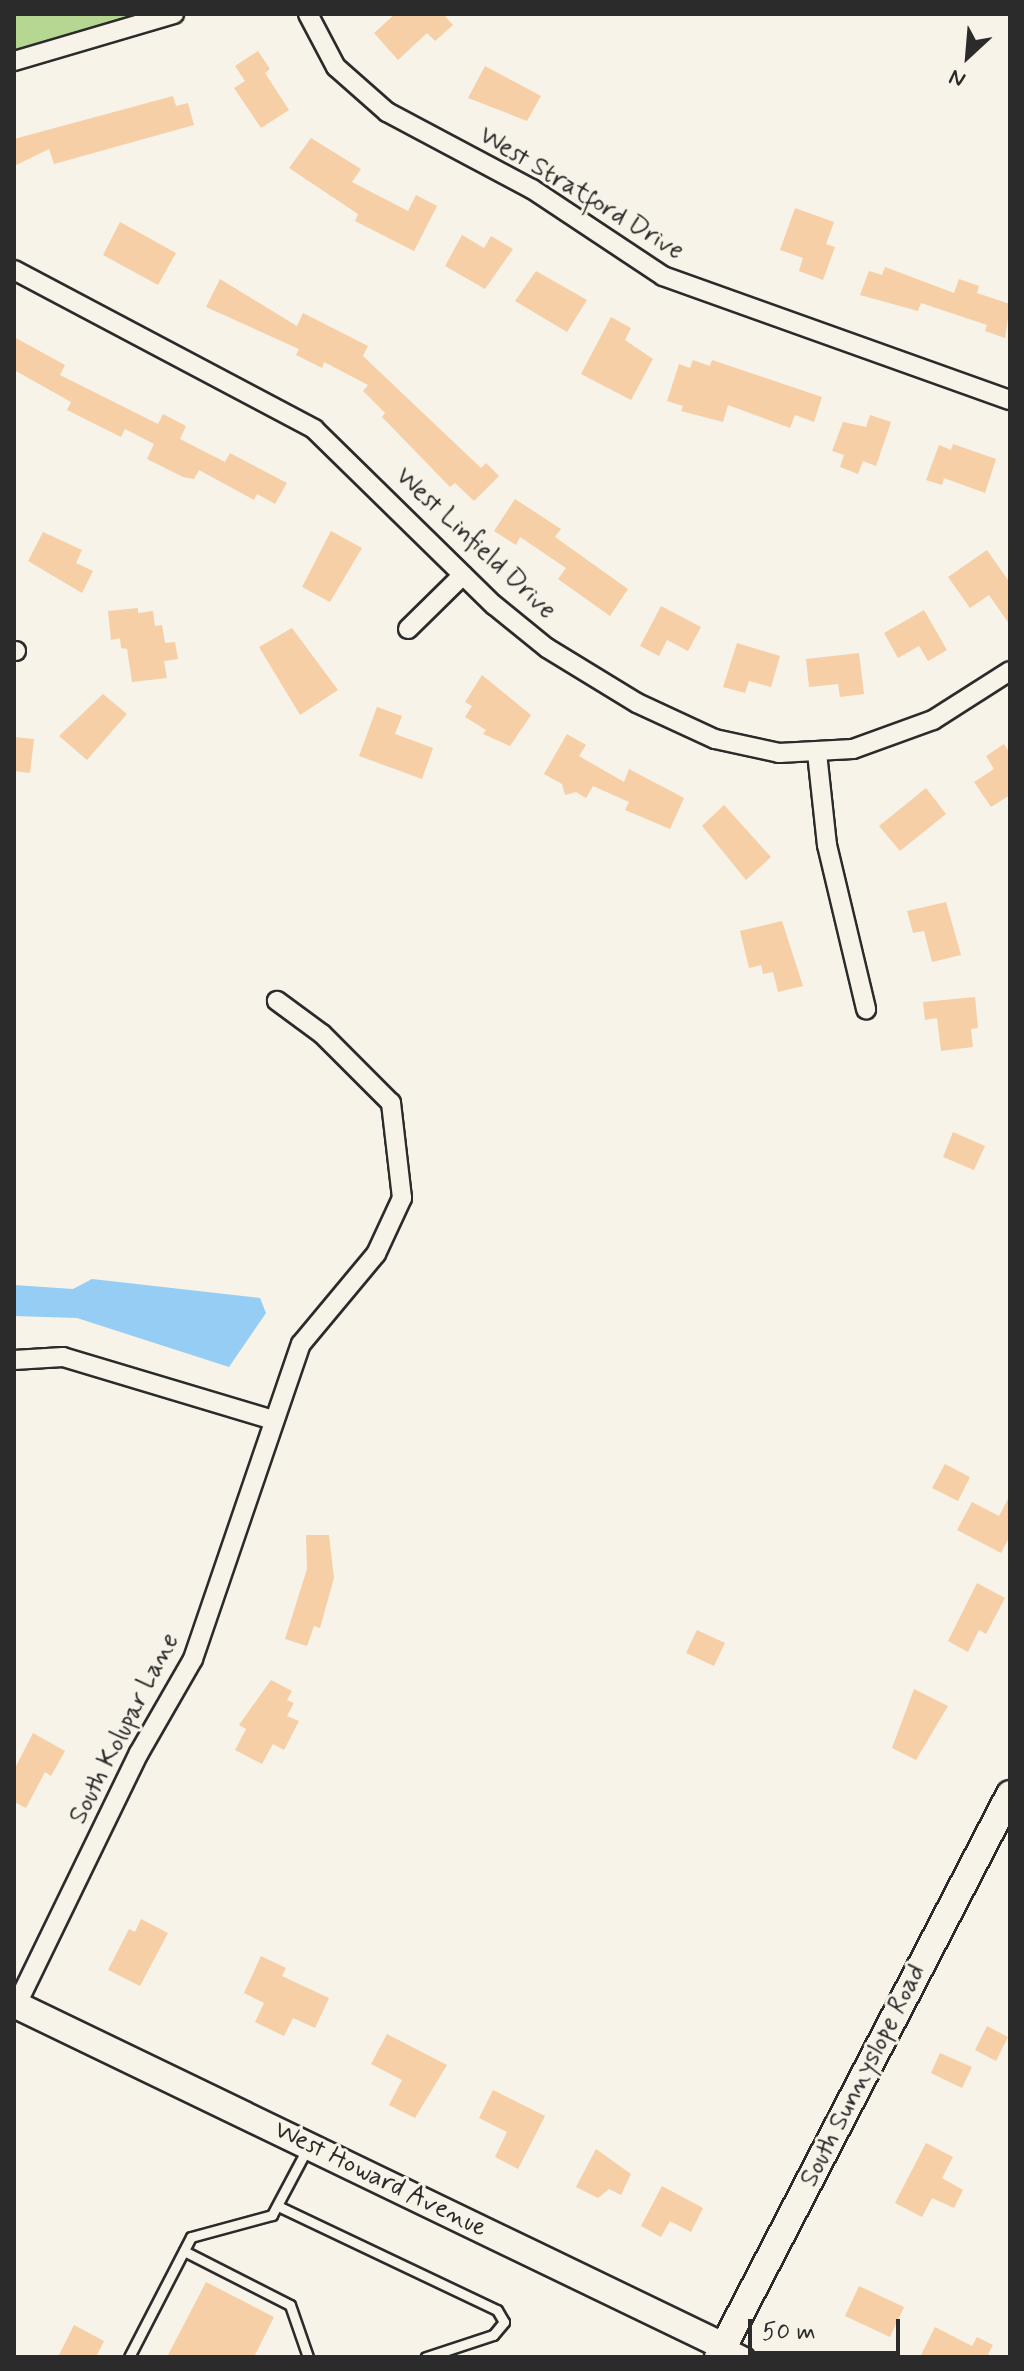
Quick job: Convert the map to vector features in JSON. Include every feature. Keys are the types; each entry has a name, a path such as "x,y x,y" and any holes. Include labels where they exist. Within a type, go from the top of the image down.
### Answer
{"street":[{"path":"14,61 174,14"},
{"name":"West Stratford Drive","path":"308,14 336,67 367,97 532,189 663,276 1010,400"},
{"name":"West Linfield Drive","path":"14,270 314,429 463,575 547,648 637,703 745,748 817,753 881,742 913,730 1010,671"},
{"path":"408,629 463,575"},
{"path":"817,753 825,834 866,1009"},
{"name":"South Kolupar Lane","path":"15,2005 139,1753 193,1659 301,1344 376,1254 402,1198 391,1103 322,1034 277,1001"},
{"path":"14,1360 63,1357 273,1420"},
{"name":"South Sunnyslope Road","path":"729,2353 1010,1794"},
{"name":"West Howard Avenue","path":"15,2005 729,2353"}],"lane":[{"path":"129,2357 191,2237 258,2222 280,2207 308,2146"},
{"path":"280,2207 497,2310 504,2322 493,2335 426,2357"},
{"path":"184,2251 290,2305 308,2357"}],"green space":[{"path":"14,14 174,14 14,61"}],"water":[{"path":"92,1279 260,1298 266,1313 229,1367 77,1318 14,1316 14,1285 73,1289"}],"building":[{"path":"395,14 443,14 453,25 435,41 427,33 398,60 374,33"},
{"path":"258,51 270,69 265,73 289,110 261,128 234,88 245,81 235,66"},
{"path":"485,66 541,96 527,121 468,98"},
{"path":"173,96 176,106 188,103 194,125 54,164 49,149 14,166 14,139"},
{"path":"311,138 361,169 352,182 408,211 416,195 437,206 414,251 355,221 358,214 289,168"},
{"path":"795,208 834,222 826,244 835,247 823,280 799,271 803,258 780,250"},
{"path":"120,222 176,253 158,285 103,255"},
{"path":"462,235 484,248 491,236 513,249 485,289 445,266"},
{"path":"885,267 954,293 959,279 979,286 977,293 1010,304 1005,338 985,331 987,325 921,303 918,311 860,295 869,271 882,275"},
{"path":"536,271 587,300 567,332 515,301"},
{"path":"220,279 297,326 303,313 368,346 363,356 481,468 486,463 499,476 474,501 455,483 450,487 382,417 385,413 363,391 368,385 324,362 322,368 296,355 299,349 206,307"},
{"path":"611,317 631,328 625,340 653,359 631,400 581,374"},
{"path":"14,337 65,365 60,375 158,424 163,414 186,426 180,439 225,462 230,453 287,483 275,504 257,494 254,500 199,470 194,479 183,477 147,459 154,444 125,429 121,437 67,410 71,402 14,370"},
{"path":"693,360 710,366 712,360 822,397 814,422 795,415 790,428 728,405 723,422 681,411 683,406 667,401 679,364 690,368"},
{"path":"870,415 891,422 876,466 863,461 858,474 840,467 844,455 832,451 843,422 866,427"},
{"path":"953,444 996,459 985,493 944,478 942,485 926,480 939,445 951,450"},
{"path":"515,499 561,529 555,537 628,589 610,616 558,579 566,568 520,537 516,545 494,531"},
{"path":"331,531 362,548 330,602 302,587"},
{"path":"43,532 82,550 76,563 93,571 82,593 28,561"},
{"path":"987,550 1010,583 1010,625 989,595 970,608 948,577"},
{"path":"661,606 701,627 688,651 667,640 659,656 640,646"},
{"path":"138,608 138,613 153,611 155,626 162,625 165,643 175,642 178,659 164,661 167,678 132,682 127,649 121,648 120,638 111,640 108,611"},
{"path":"924,610 947,650 928,661 919,646 898,658 884,633"},
{"path":"292,628 338,690 300,715 259,647"},
{"path":"737,643 780,656 771,687 749,681 745,693 723,687"},
{"path":"859,653 864,694 840,697 838,684 809,687 806,659"},
{"path":"482,675 531,715 510,746 483,734 486,730 465,717 472,706 465,702"},
{"path":"103,694 127,714 87,760 59,736"},
{"path":"377,707 402,716 395,734 433,748 422,779 359,756"},
{"path":"567,734 586,745 579,756 624,782 629,769 684,798 670,829 625,810 629,802 593,786 586,798 576,792 565,795 562,784 544,774"},
{"path":"14,737 34,739 30,773 14,771"},
{"path":"1004,744 1010,753 1010,795 991,807 974,782 994,769 986,756"},
{"path":"926,788 946,814 900,851 879,826"},
{"path":"724,805 771,857 746,880 702,826"},
{"path":"946,902 961,955 932,962 924,931 913,933 907,911"},
{"path":"782,921 803,986 778,992 773,972 763,974 761,965 749,968 740,931"},
{"path":"975,997 978,1028 971,1029 973,1047 941,1051 937,1018 925,1020 923,1002"},
{"path":"953,1132 985,1146 974,1170 943,1157"},
{"path":"945,1464 970,1477 958,1501 932,1488"},
{"path":"1010,1495 1010,1536 1001,1553 957,1530 972,1502 999,1516"},
{"path":"306,1535 329,1535 334,1578 320,1628 314,1626 307,1646 285,1639 307,1569"},
{"path":"977,1583 1005,1598 986,1634 979,1630 968,1652 948,1641"},
{"path":"697,1630 725,1643 714,1666 686,1653"},
{"path":"271,1680 292,1691 287,1700 294,1703 287,1716 299,1721 284,1750 273,1744 262,1764 235,1750 246,1729 239,1725"},
{"path":"914,1689 948,1706 916,1760 892,1748"},
{"path":"33,1733 65,1751 51,1776 45,1772 26,1808 14,1802 14,1770"},
{"path":"141,1919 168,1933 140,1986 108,1970 129,1929 135,1932"},
{"path":"261,1956 286,1968 282,1976 329,1998 315,2028 293,2018 284,2036 255,2022 264,2003 244,1993"},
{"path":"987,2026 1008,2037 996,2061 975,2050"},
{"path":"387,2034 447,2065 415,2118 389,2105 402,2080 371,2064"},
{"path":"940,2053 972,2067 962,2088 931,2073"},
{"path":"493,2090 545,2116 518,2169 495,2157 507,2132 479,2118"},
{"path":"926,2143 953,2157 942,2178 963,2190 954,2208 932,2198 922,2217 895,2203"},
{"path":"596,2149 631,2174 621,2195 609,2189 598,2198 576,2187"},
{"path":"662,2186 703,2208 691,2232 670,2221 661,2237 641,2226"},
{"path":"206,2282 274,2317 254,2357 167,2357"},
{"path":"859,2286 904,2307 890,2337 845,2316"},
{"path":"74,2325 104,2341 96,2357 58,2357"},
{"path":"935,2327 972,2346 977,2337 993,2345 988,2354 993,2357 920,2357"}]}
